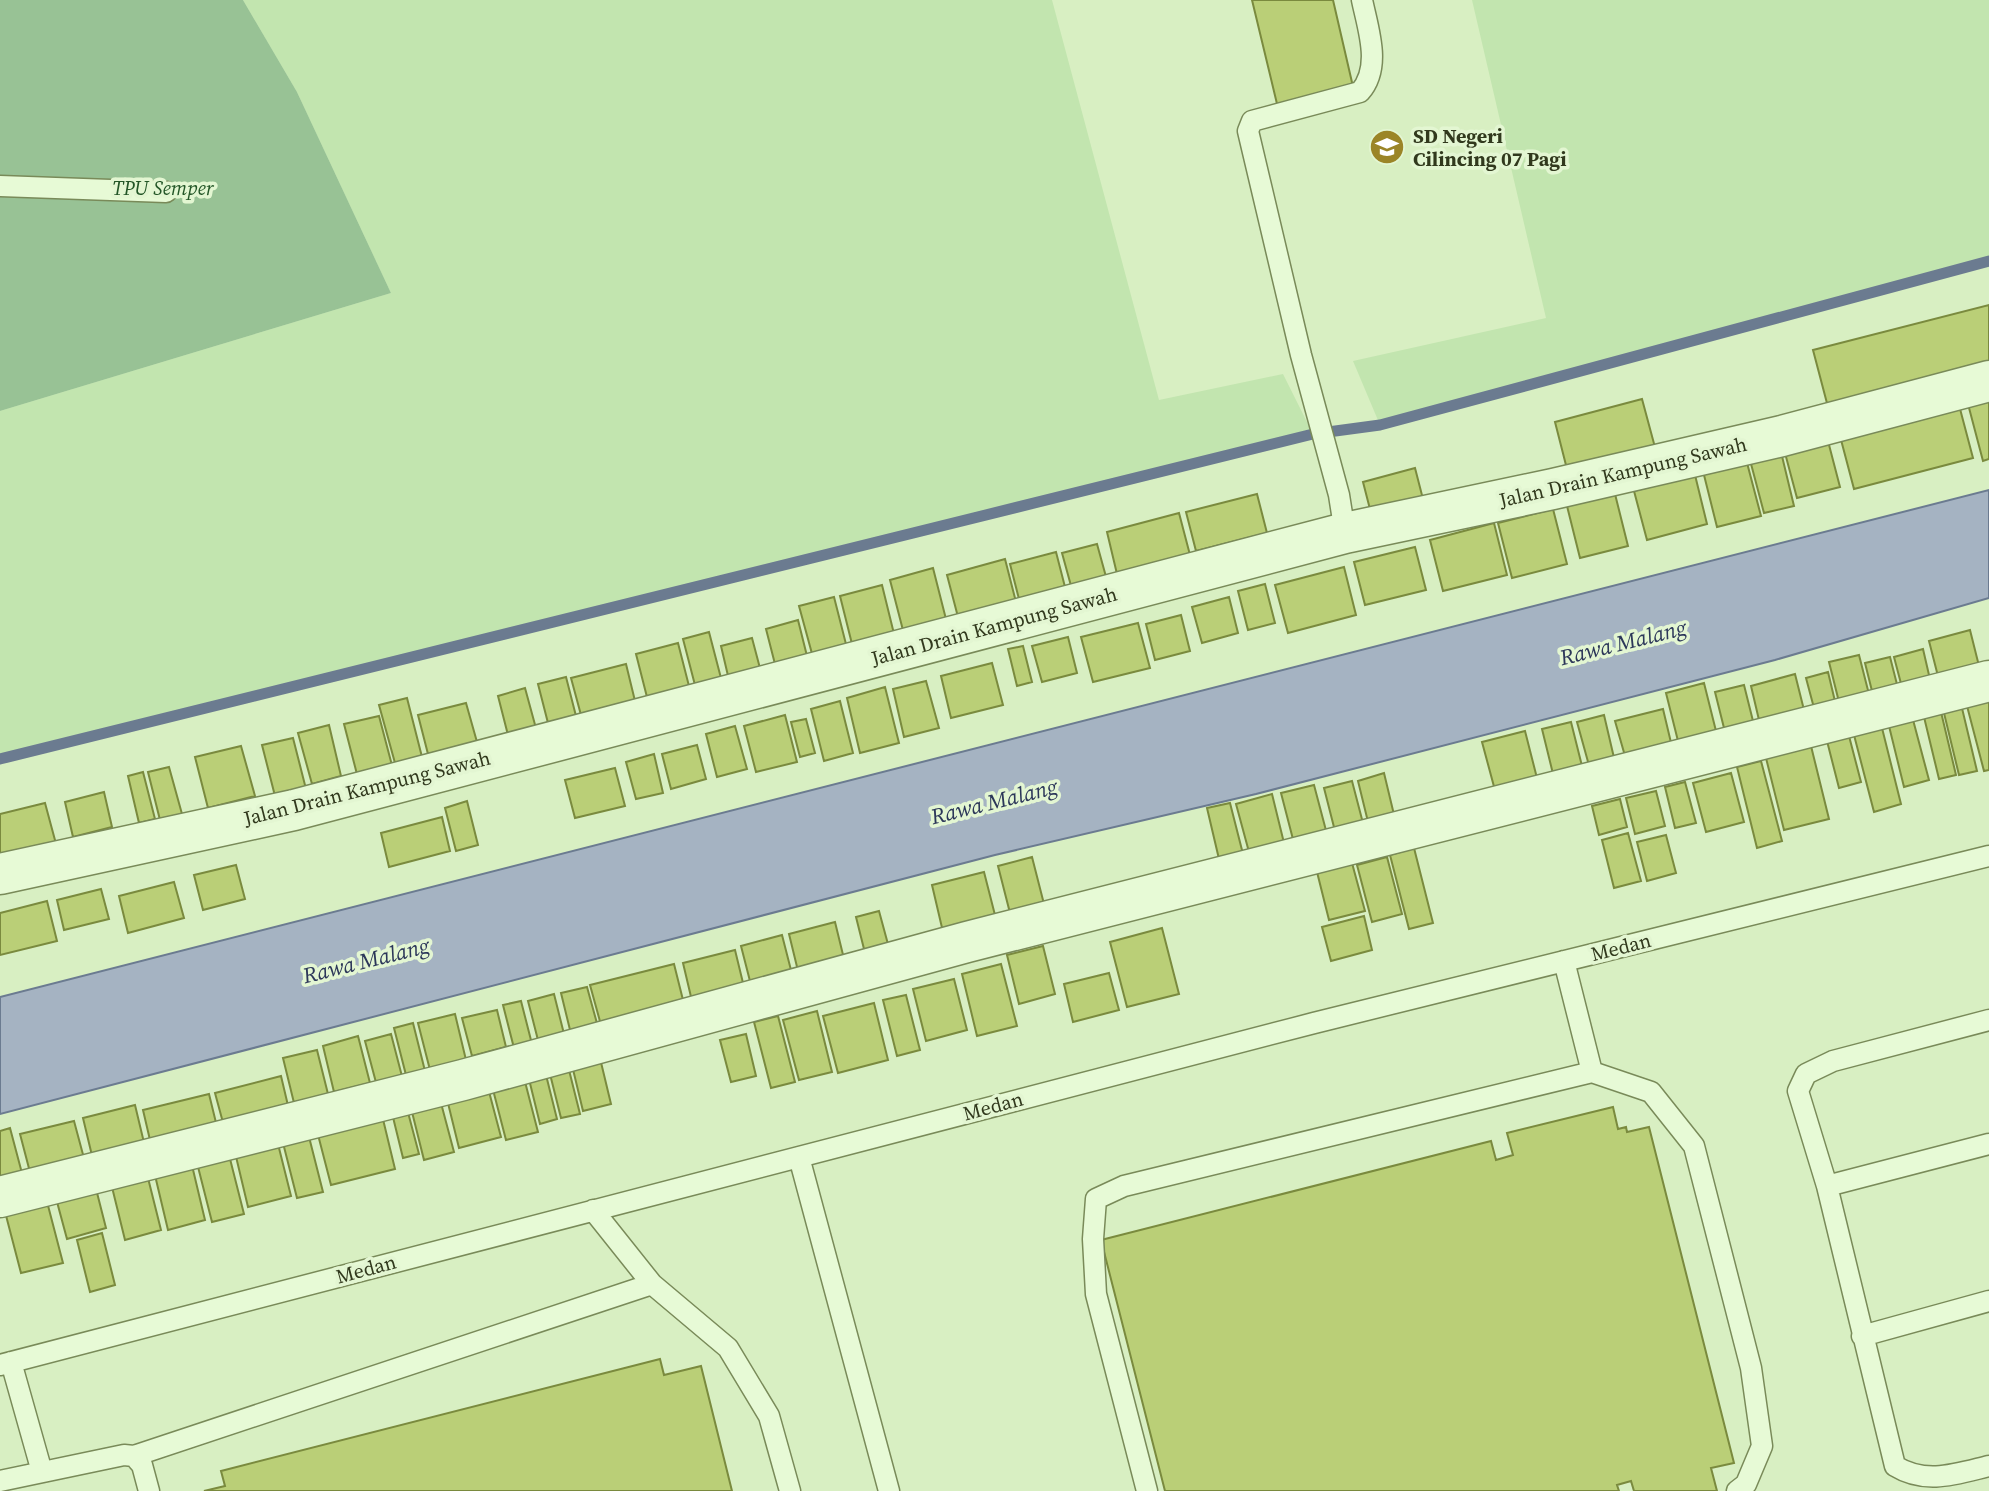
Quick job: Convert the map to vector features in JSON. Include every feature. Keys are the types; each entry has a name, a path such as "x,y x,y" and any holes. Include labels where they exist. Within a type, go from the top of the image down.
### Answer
{"street":[{"name":"Jalan Drain Kampung Sawah","path":"0,874 294,810 605,726 802,678 1342,514 1553,489 1782,436 1989,381"},
{"path":"0,1197 463,1080 998,934 1989,681"}],"lane":[{"path":"1342,514 1301,355 1249,125 1252,121 1360,92 1367,84 1373,55 1362,0"},
{"path":"0,186 166,192"},
{"name":"Medan","path":"6,1364 1564,961 1989,856"},
{"path":"1564,961 1592,1072"},
{"path":"1989,1020 1833,1061 1806,1074 1798,1091 1827,1186 1895,1466 1911,1476 1946,1477 1989,1466"},
{"path":"1147,1491 1096,1294 1093,1239 1096,1199 1124,1186 1592,1072 1651,1092 1694,1146 1751,1368 1762,1446 1746,1484 1737,1491"},
{"path":"1827,1186 1989,1144"},
{"path":"799,1157 889,1491"},
{"path":"593,1210 652,1284 728,1348 769,1416 790,1491"},
{"path":"0,1481 124,1455 134,1456 652,1284"},
{"path":"1862,1336 1989,1301"},
{"path":"6,1364 42,1472"},
{"path":"134,1456 142,1465 149,1491"}],"green space":[{"name":"TPU Semper","path":"0,0 243,0 297,92 391,293 0,411"},
{"path":"243,0 1052,0 1159,400 1283,374 1313,434 0,759 0,411 391,293 297,92"},
{"path":"1472,0 1989,0 1989,261 1380,425 1353,361 1546,318"}],"water":[{"name":"Rawa Malang","path":"1989,490 1989,598 1775,660 1256,794 995,855 0,1114 0,997"}],"building":[{"path":"1252,0 1333,0 1354,91 1278,108"},
{"path":"1989,305 1989,365 1828,407 1813,350"},
{"path":"1642,399 1656,451 1568,473 1555,422"},
{"path":"1989,399 1989,459 1983,461 1968,404"},
{"path":"1959,405 1973,458 1854,489 1840,436"},
{"path":"1828,441 1840,487 1797,498 1785,453"},
{"path":"1781,452 1794,506 1764,513 1750,460"},
{"path":"1746,459 1761,516 1717,527 1703,471"},
{"path":"1415,468 1424,503 1372,517 1363,482"},
{"path":"1695,475 1707,524 1647,540 1634,491"},
{"path":"1614,490 1628,546 1580,558 1566,502"},
{"path":"1257,494 1267,533 1196,551 1186,512"},
{"path":"1553,509 1567,564 1512,578 1498,523"},
{"path":"1179,513 1190,555 1117,574 1107,532"},
{"path":"1494,523 1507,575 1443,591 1430,540"},
{"path":"1097,544 1108,584 1073,593 1062,553"},
{"path":"1415,547 1426,590 1365,605 1354,562"},
{"path":"1056,552 1065,587 1019,599 1010,564"},
{"path":"1005,559 1016,602 958,617 947,575"},
{"path":"1344,567 1356,615 1288,633 1275,585"},
{"path":"933,568 948,627 905,638 890,580"},
{"path":"1265,584 1275,623 1248,630 1238,591"},
{"path":"882,585 896,642 854,652 840,596"},
{"path":"834,597 848,652 814,661 799,606"},
{"path":"1229,597 1238,633 1202,643 1192,607"},
{"path":"1181,615 1190,651 1155,660 1146,624"},
{"path":"798,620 808,660 776,668 766,629"},
{"path":"1138,623 1150,668 1093,682 1081,637"},
{"path":"1970,630 1982,678 1941,688 1929,641"},
{"path":"709,632 722,682 696,689 683,639"},
{"path":"1068,637 1077,673 1042,682 1032,646"},
{"path":"752,638 761,672 729,680 721,646"},
{"path":"678,643 690,690 648,701 636,654"},
{"path":"1023,646 1032,682 1017,686 1008,649"},
{"path":"1923,649 1932,688 1904,695 1894,657"},
{"path":"1859,655 1872,706 1842,714 1829,662"},
{"path":"1890,657 1901,700 1876,707 1865,663"},
{"path":"992,663 1003,705 951,718 941,676"},
{"path":"626,664 635,701 581,715 571,678"},
{"path":"1828,672 1839,718 1818,723 1806,678"},
{"path":"1795,674 1808,726 1763,737 1751,686"},
{"path":"566,677 576,716 548,723 538,684"},
{"path":"926,681 939,728 904,737 893,689"},
{"path":"1704,683 1718,739 1680,749 1666,693"},
{"path":"1744,685 1757,737 1728,744 1715,692"},
{"path":"885,687 899,743 860,753 847,698"},
{"path":"525,688 537,732 509,739 498,696"},
{"path":"407,698 422,757 395,763 379,705"},
{"path":"840,701 853,753 824,761 811,709"},
{"path":"1989,701 1989,770 1984,771 1967,706"},
{"path":"466,703 477,742 428,754 418,715"},
{"path":"1961,704 1977,771 1959,775 1943,709"},
{"path":"1663,709 1673,751 1627,763 1615,721"},
{"path":"1941,712 1956,775 1939,779 1924,717"},
{"path":"785,715 797,762 756,772 744,726"},
{"path":"1604,715 1615,762 1590,769 1577,722"},
{"path":"379,716 394,773 359,782 344,724"},
{"path":"1912,716 1929,780 1904,787 1888,722"},
{"path":"806,719 815,753 800,757 791,722"},
{"path":"1571,722 1584,774 1555,782 1542,729"},
{"path":"329,725 341,776 312,784 298,733"},
{"path":"735,726 747,769 717,777 706,734"},
{"path":"1882,728 1901,804 1874,812 1854,735"},
{"path":"1525,731 1538,782 1496,794 1482,742"},
{"path":"1849,736 1861,782 1839,788 1827,741"},
{"path":"293,738 306,789 275,796 262,745"},
{"path":"697,745 706,779 671,789 662,754"},
{"path":"241,746 255,796 208,808 195,757"},
{"path":"1811,746 1829,819 1784,830 1766,758"},
{"path":"654,754 663,793 636,799 626,762"},
{"path":"1761,761 1782,841 1757,848 1737,767"},
{"path":"169,767 182,814 160,820 148,772"},
{"path":"615,768 625,806 575,818 565,780"},
{"path":"143,772 155,819 139,823 128,776"},
{"path":"1384,773 1396,823 1370,830 1358,781"},
{"path":"1731,773 1744,822 1706,832 1693,783"},
{"path":"1352,781 1364,827 1336,835 1324,788"},
{"path":"1685,782 1696,823 1675,828 1665,787"},
{"path":"1314,785 1328,838 1295,847 1281,793"},
{"path":"1656,791 1665,826 1635,834 1626,798"},
{"path":"104,792 112,827 73,837 65,802"},
{"path":"1272,794 1284,843 1249,852 1236,804"},
{"path":"1620,799 1627,827 1599,835 1592,806"},
{"path":"467,801 478,845 456,851 445,808"},
{"path":"45,803 59,855 0,854 0,814"},
{"path":"1230,803 1243,854 1219,859 1207,808"},
{"path":"442,817 450,851 389,867 381,833"},
{"path":"1628,833 1641,881 1614,888 1602,840"},
{"path":"1666,835 1676,873 1647,881 1637,842"},
{"path":"1414,848 1433,923 1409,929 1390,855"},
{"path":"1032,857 1044,904 1010,913 998,866"},
{"path":"1387,857 1402,914 1372,922 1357,865"},
{"path":"1352,863 1365,911 1329,920 1317,872"},
{"path":"236,865 245,899 203,910 194,875"},
{"path":"984,872 996,919 943,932 932,885"},
{"path":"174,882 184,918 128,933 119,896"},
{"path":"101,889 109,919 64,930 57,900"},
{"path":"47,901 57,941 0,955 0,913"},
{"path":"879,911 892,959 868,965 856,917"},
{"path":"1364,916 1372,950 1331,961 1322,927"},
{"path":"835,922 845,963 799,975 789,934"},
{"path":"1162,928 1179,994 1127,1007 1110,942"},
{"path":"782,935 792,974 751,985 741,946"},
{"path":"1043,946 1055,994 1019,1004 1007,955"},
{"path":"735,950 744,987 692,1001 683,963"},
{"path":"674,964 684,1004 601,1025 590,985"},
{"path":"1001,964 1017,1026 977,1036 962,974"},
{"path":"1109,973 1119,1010 1073,1022 1064,984"},
{"path":"954,979 967,1030 926,1041 913,989"},
{"path":"587,987 598,1027 571,1034 561,993"},
{"path":"554,994 565,1038 539,1044 528,1001"},
{"path":"906,995 920,1050 897,1056 883,1000"},
{"path":"521,1001 533,1048 515,1052 503,1005"},
{"path":"874,1003 888,1060 838,1073 823,1016"},
{"path":"497,1010 506,1047 472,1056 462,1018"},
{"path":"817,1011 832,1072 799,1080 783,1020"},
{"path":"455,1014 466,1060 430,1070 418,1023"},
{"path":"778,1016 795,1082 771,1088 754,1022"},
{"path":"413,1023 425,1071 406,1075 394,1028"},
{"path":"391,1034 404,1084 378,1090 365,1041"},
{"path":"746,1034 756,1076 731,1082 720,1040"},
{"path":"358,1036 370,1083 334,1092 323,1046"},
{"path":"317,1050 329,1098 295,1107 283,1058"},
{"path":"599,1054 611,1104 583,1111 571,1061"},
{"path":"567,1062 580,1114 561,1118 548,1066"},
{"path":"544,1067 557,1119 540,1124 527,1071"},
{"path":"523,1074 538,1132 506,1140 491,1082"},
{"path":"281,1076 290,1114 225,1130 215,1093"},
{"path":"487,1084 501,1137 459,1148 446,1095"},
{"path":"437,1088 454,1152 424,1160 408,1096"},
{"path":"209,1094 219,1135 153,1153 143,1110"},
{"path":"405,1101 419,1154 403,1158 390,1105"},
{"path":"135,1105 146,1151 94,1164 83,1118"},
{"path":"1613,1107 1618,1129 1626,1127 1627,1132 1649,1127 1734,1463 1711,1468 1717,1491 1634,1491 1631,1481 1617,1485 1619,1491 1165,1491 1101,1240 1491,1141 1496,1160 1513,1155 1507,1133"},
{"path":"381,1111 395,1169 331,1185 316,1127"},
{"path":"74,1121 85,1162 31,1176 20,1134"},
{"path":"10,1128 23,1177 0,1183 0,1131"},
{"path":"307,1129 323,1192 297,1198 281,1135"},
{"path":"275,1132 291,1196 248,1207 233,1144"},
{"path":"227,1147 244,1214 212,1222 195,1155"},
{"path":"190,1157 205,1220 168,1230 153,1167"},
{"path":"146,1170 161,1230 125,1240 110,1179"},
{"path":"93,1177 106,1228 67,1239 53,1187"},
{"path":"45,1194 63,1263 21,1273 3,1204"},
{"path":"102,1233 115,1285 90,1292 77,1240"},
{"path":"660,1359 664,1375 701,1366 732,1491 204,1491 225,1486 221,1471"}],"waterway":[{"path":"0,759 1313,434 1380,425 1989,261"}],"place":[{"name":"SD Negeri Cilincing 07 Pagi","path":"1387,147"}]}
